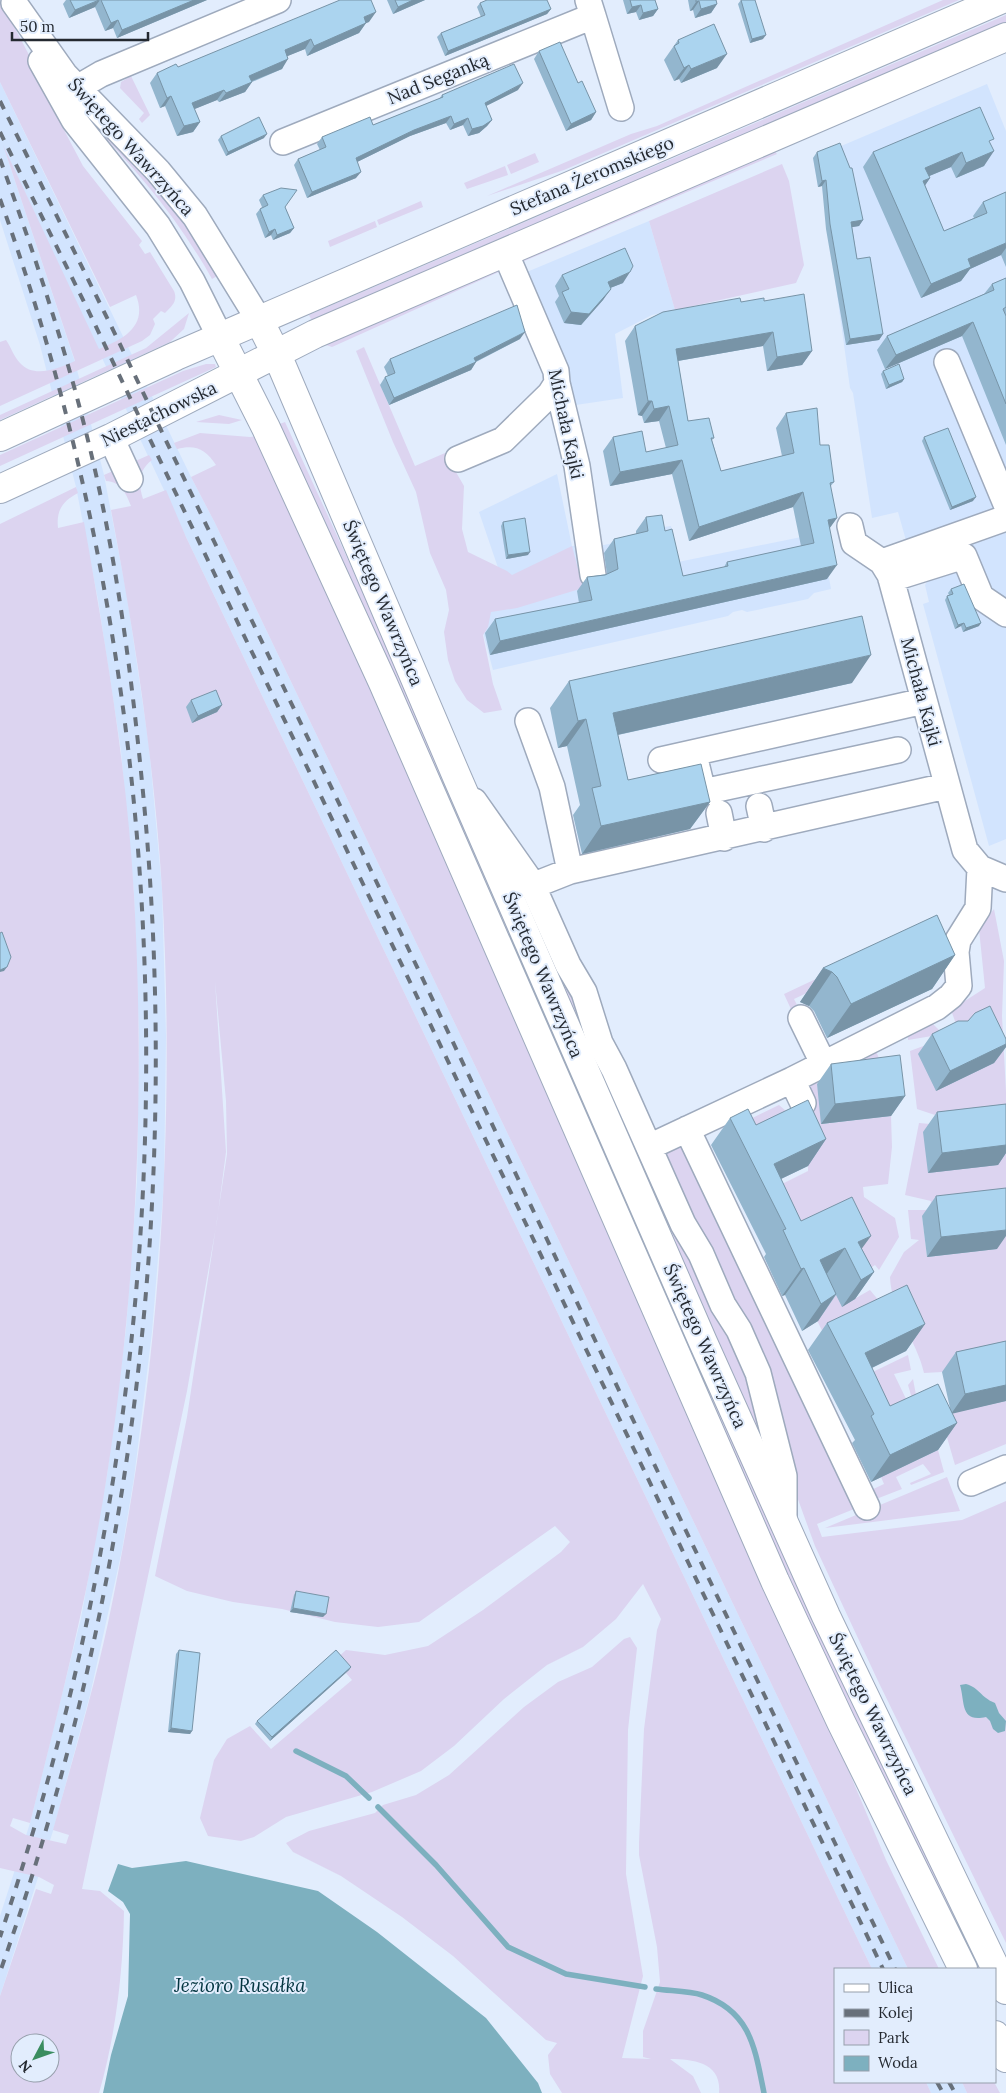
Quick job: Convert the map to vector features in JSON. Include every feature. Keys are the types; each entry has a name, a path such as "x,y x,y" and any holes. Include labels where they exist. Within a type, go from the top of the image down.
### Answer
{"main road":[{"name":"Stefana Żeromskiego","path":"0,437 185,352 1000,0"},
{"name":"Stefana Żeromskiego","path":"315,334 1006,37"},
{"name":"Świętego Wawrzyńca","path":"259,320 277,354 457,777 784,1524 826,1616 995,1968"},
{"name":"Niestachowska","path":"0,489 112,438 315,334"},
{"name":"Świętego Wawrzyńca","path":"220,337 266,428 382,683 775,1580 841,1722 963,1968"},
{"name":"Świętego Wawrzyńca","path":"996,1969 1006,1990"},
{"path":"996,2036 1006,2058"}],"street":[{"path":"70,94 101,74 278,0"},
{"name":"Świętego Wawrzyńca","path":"13,1 39,59 70,94 152,165 185,203 213,242 259,320"},
{"name":"Nad Seganką","path":"283,142 590,8 620,108"},
{"name":"Świętego Wawrzyńca","path":"70,94 101,156 158,226 192,281 220,337"},
{"name":"Michała Kajki","path":"505,252 556,370 557,383 577,466 593,575"},
{"path":"948,362 1006,504"},
{"path":"458,459 503,440 550,394 557,383"},
{"path":"112,438 130,479"},
{"path":"886,570 1006,518"},
{"path":"850,526 854,543 886,570"},
{"path":"886,570 964,556 981,597 1006,614"},
{"name":"Michała Kajki","path":"886,570 965,850 980,868"},
{"path":"661,760 924,701"},
{"path":"528,721 552,787 570,871"},
{"path":"694,753 703,792 898,750"},
{"path":"457,777 515,857 532,886 568,965 584,992 600,1043 650,1148 683,1224 701,1254 723,1306 739,1330 758,1372 784,1476 784,1524"},
{"path":"532,886 570,871 724,838 761,817 946,786"},
{"path":"719,813 724,838"},
{"path":"650,1148 792,1080 832,1066 943,1018 951,996 959,986 956,952 958,940 978,908 980,868 1006,879"},
{"path":"801,1018 832,1066"},
{"path":"792,1080 804,1103"},
{"path":"687,1129 713,1163 733,1206"},
{"path":"687,1129 867,1507"},
{"path":"803,1372 822,1391 841,1431"},
{"path":"971,1483 1006,1468"}],"shaded area":[{"path":"0,82 215,523 908,1968 872,1968 186,537 5,151 75,362 104,475 127,596 149,746 162,889 166,1036 164,1184 152,1332 134,1478 122,1550 90,1695 53,1831 0,1996 0,1916 30,1823 81,1618 107,1475 126,1329 137,1181 139,1035 134,894 121,751 98,600 76,487 40,345 0,220"},
{"path":"987,84 1006,131 1006,839 989,846 923,604 929,602 925,585 929,579 907,544 898,512 872,518 853,393 850,388 822,186 818,187 813,158"},
{"path":"649,221 675,310 652,315 615,334 623,398 569,406 522,274"},
{"path":"557,474 572,546 604,545 637,538 636,531 671,526 678,562 821,533 831,589 814,593 808,599 747,612 742,610 733,612 728,616 493,670 476,606 508,597 479,512"},
{"path":"926,2083 962,2083 967,2093 931,2093"}],"green space":[{"path":"0,0 37,70 34,73 83,166 142,241 139,245 145,254 150,252 174,291 175,301 165,313 161,311 153,319 155,324 150,335 142,341 0,406 0,342 6,340 18,361 26,368 32,370 47,371 75,361 3,145 99,349 117,341 131,330 139,315 139,306 136,295 110,307 0,82"},
{"path":"943,0 959,0 564,170 487,196 631,134 657,126"},
{"path":"1006,15 1006,25 313,323 309,315"},
{"path":"131,76 150,115 142,123 139,119 144,113 120,88 121,82"},
{"path":"81,108 156,187 190,230 219,275 212,279 170,214 138,174 86,117"},
{"path":"773,149 777,154 522,262 525,256"},
{"path":"535,153 539,162 511,174 507,165"},
{"path":"782,164 789,181 804,265 796,283 675,310 649,221"},
{"path":"505,166 508,175 467,189 464,183"},
{"path":"421,201 423,207 379,225 377,220"},
{"path":"375,221 377,227 330,247 328,241"},
{"path":"499,269 501,271 332,347 323,344"},
{"path":"189,313 184,329 170,342 0,420 0,415 146,348"},
{"path":"364,347 415,466 445,453 464,486 462,529 468,552 512,575 572,546 583,588 517,608 491,612 488,627 483,635 493,684 502,710 484,713 467,700 455,681 448,660 444,632 449,610 446,590 430,553 416,492 393,442 356,351"},
{"path":"206,364 215,364 216,367 0,466 0,455 183,371"},
{"path":"219,415 242,420 229,424 196,422"},
{"path":"285,422 984,1968 975,1968 809,1629 277,425"},
{"path":"200,433 257,436 339,613 832,1731 886,1860 939,1968 908,1968 215,523 191,477 216,465 200,449 189,447 177,449 174,443"},
{"path":"149,455 152,460 144,468 140,478 143,499 166,490 186,537 872,1968 834,1968 834,2083 926,2083 931,2093 719,2093 719,2083 711,2069 697,2062 670,2059 693,2076 701,2093 562,2093 550,2074 548,2055 557,2043 546,2040 453,1956 402,1917 341,1876 293,1852 286,1843 309,1831 375,1813 383,1805 416,1795 449,1775 524,1707 558,1682 592,1667 624,1639 630,1637 637,1648 628,1730 626,1874 643,1976 622,2058 651,2059 643,2057 643,2031 660,1982 657,1947 639,1855 639,1843 644,1729 657,1630 661,1619 643,1584 616,1619 583,1647 547,1665 504,1699 454,1746 421,1771 372,1792 286,1817 254,1837 241,1841 208,1836 200,1818 214,1760 227,1739 250,1726 271,1749 352,1680 335,1660 346,1650 385,1655 428,1646 483,1610 561,1552 570,1542 555,1526 419,1622 378,1627 335,1622 282,1609 233,1602 187,1591 155,1576 187,1417 216,1229 187,1391 82,1889 100,1891 124,1911 118,2003 105,2071 99,2093 0,2093 0,1996 36,1889 51,1894 54,1885 39,1877 0,1868 0,972 4,970 0,938 0,524 76,487 78,493 68,499 59,511 58,528 84,522 115,708 131,848 134,895 139,1041 136,1186 132,1259 117,1403 100,1519 73,1650 52,1737 30,1823 13,1818 10,1826 26,1835 66,1844 69,1835 53,1830 89,1701 108,1623 126,1533 140,1441 151,1350 165,1165 166,981 162,889 149,746 128,605 111,510 131,506 122,489 106,481 104,475","holes":["215,981 226,1101 227,1154 218,1212 226,1152"]},
{"path":"507,857 737,1344 770,1459 641,1172"},
{"path":"994,909 1004,961 1002,1016 1006,1092 1006,1358 942,1372 924,1373 916,1349 899,1314 891,1290 890,1277 904,1252 919,1240 911,1239 908,1210 930,1210 931,1201 905,1195 919,1123 941,1125 944,1118 917,1109 910,1051 934,1042 932,1036 908,1040 908,1033 932,1023 941,1032 956,1024 951,1010 985,988 979,929","holes":["922,1216 996,1249 927,1257"]},
{"path":"890,944 888,955 794,999 803,1017 796,1020 784,994"},
{"path":"873,1044 886,1075 817,1083 822,1124 891,1116 892,1147 888,1184 863,1187 864,1197 895,1218 899,1237 879,1270 875,1265 865,1272 787,1240 764,1193 808,1171 808,1166 720,1134 779,1105 786,1111 811,1099 803,1082 846,1056"},
{"path":"678,1142 690,1152 685,1155 708,1203 713,1201 715,1205 710,1207 733,1256 738,1254 741,1260 736,1263 747,1286 753,1284 756,1291 751,1293 763,1318 771,1322 766,1325 789,1373 794,1371 791,1377 846,1492 859,1507 817,1524 822,1537 962,1520 1006,1501 1006,1943 878,1681 815,1546 666,1157 668,1151"},
{"path":"854,1267 842,1306 870,1290 885,1308 827,1341 801,1287"},
{"path":"908,1355 911,1370 894,1374 909,1405 913,1402 908,1385 913,1379 919,1411 876,1426 854,1381"},
{"path":"1006,1401 1006,1444 955,1465 946,1434 935,1409 949,1406 952,1417 954,1417 953,1413"},
{"path":"938,1450 944,1472 911,1485 910,1483 931,1474 923,1464 896,1477 902,1489 871,1501 867,1492 884,1484 881,1477"},
{"path":"947,1477 960,1511 825,1528"},
{"path":"962,2083 995,2083 1000,2093 967,2093"}],"water":[{"path":"966,1684 995,1703 999,1713 1006,1721 1005,1731 998,1733 993,1729 986,1717 972,1717 968,1714 965,1710 960,1685"},
{"name":"Jezioro Rusałka","path":"186,1861 318,1891 377,1932 486,2018 538,2083 542,2093 103,2093 111,2055 128,1996 130,1914 123,1902 108,1891 118,1864 132,1868"}],"building":[{"path":"70,0 99,0 75,10"},
{"path":"101,0 194,0 122,30 118,20 111,23"},
{"path":"340,0 371,0 376,12 364,17 366,23 314,46 311,39 285,50 288,59 249,76 252,82 226,93 224,90 192,103 200,122 184,126 171,96 167,98 157,73 176,64 178,67"},
{"path":"395,0 413,0 398,7"},
{"path":"487,0 547,0 551,9 448,51 441,33 485,15 480,3"},
{"path":"630,0 655,0 658,9 643,13 641,5 632,7"},
{"path":"696,0 716,0 717,4 701,9 699,1 696,2"},
{"path":"741,0 755,0 766,35 752,39"},
{"path":"714,24 727,54 691,69 689,65 684,68 674,46 679,43 678,40"},
{"path":"560,42 578,83 582,81 596,112 571,124 539,51"},
{"path":"514,64 523,83 485,103 492,120 483,126 472,129 468,118 454,124 451,116 414,130 356,158 361,172 312,192 298,159 326,147 322,137 370,117 373,125 443,97 442,95"},
{"path":"980,107 994,139 989,141 994,151 966,163 962,152 925,168 930,178 923,181 944,231 987,213 983,202 1006,192 1006,243 968,259 971,267 931,284 873,152"},
{"path":"259,117 267,134 228,152 221,136"},
{"path":"840,143 850,168 852,168 863,220 851,222 857,259 870,257 883,334 850,339 830,224 826,180 822,181 817,152"},
{"path":"281,188 297,190 285,207 294,228 277,235 275,229 269,232 260,209 268,205 263,195"},
{"path":"625,248 633,266 630,272 608,282 611,289 589,314 571,312 562,292 569,289 562,275"},
{"path":"1006,278 1006,307 1003,309 1006,316 1006,404 973,322 896,355 887,336 994,290 992,284"},
{"path":"804,294 812,351 777,357 773,332 676,349 688,421 709,418 714,438 711,438 721,471 794,453 786,413 817,408 820,445 829,445 834,482 830,483 837,518 828,520 837,565 500,641 495,619 592,600 587,577 605,575 618,569 614,539 648,531 646,517 662,515 665,531 672,529 683,576 728,566 727,562 814,543 803,492 699,527 682,460 620,472 613,437 642,431 646,452 678,445 669,406 654,409 652,401 648,401 635,326 663,312 740,298 741,302 764,298 764,301"},
{"path":"517,305 525,332 474,358 476,362 394,398 385,377 395,373 390,359"},
{"path":"899,364 904,379 889,385 883,371"},
{"path":"948,428 976,497 952,507 924,437"},
{"path":"525,518 530,552 508,555 503,522"},
{"path":"964,584 981,623 966,628 964,623 958,625 947,596 953,594 951,589"},
{"path":"862,616 871,655 613,713 628,780 701,764 710,802 601,826 592,788 601,786 586,719 578,721 569,681"},
{"path":"216,690 222,705 198,716 191,700"},
{"path":"937,915 955,955 851,1004 837,977 832,972 823,968"},
{"path":"2,932 11,957 7,967 0,970 0,933"},
{"path":"990,1006 1006,1039 1006,1044 950,1071 932,1034 958,1021 968,1021 975,1013"},
{"path":"900,1055 905,1096 835,1104 831,1064"},
{"path":"808,1100 826,1139 774,1164 801,1221 852,1197 871,1236 858,1242 874,1272 861,1280 845,1248 820,1260 836,1294 821,1304 804,1268 801,1269 783,1230 786,1229 730,1118 748,1109 756,1125"},
{"path":"1006,1104 1006,1145 942,1153 937,1112"},
{"path":"1006,1188 1006,1230 941,1237 936,1196"},
{"path":"907,1285 925,1324 865,1353 890,1406 938,1384 957,1423 890,1455 871,1416 874,1414 827,1323"},
{"path":"1006,1341 1006,1385 965,1394 956,1352"},
{"path":"296,1591 329,1597 326,1614 293,1608"},
{"path":"179,1650 200,1653 192,1731 171,1728"},
{"path":"336,1650 351,1667 272,1737 257,1721"}],"waterway":[{"path":"296,1751 346,1776 369,1798"},
{"path":"378,1807 436,1865 508,1947 566,1974 645,1987"},
{"path":"656,1989 702,1995 718,2002 731,2011 741,2021 748,2034 757,2061 764,2093"}],"railway":[{"path":"0,101 118,340 895,1968"},
{"path":"0,132 88,310 883,1968"},
{"path":"0,159 41,278 88,438 105,517 118,592 134,706 142,782 153,933 156,1084 150,1234 137,1384 115,1534 85,1682 47,1828 0,1972"},
{"path":"0,199 52,362 92,528 122,697 139,868 146,1039 142,1211 127,1381 101,1550 70,1697 44,1794 0,1937"},
{"path":"938,2083 943,2093"},
{"path":"950,2083 955,2093"}]}
